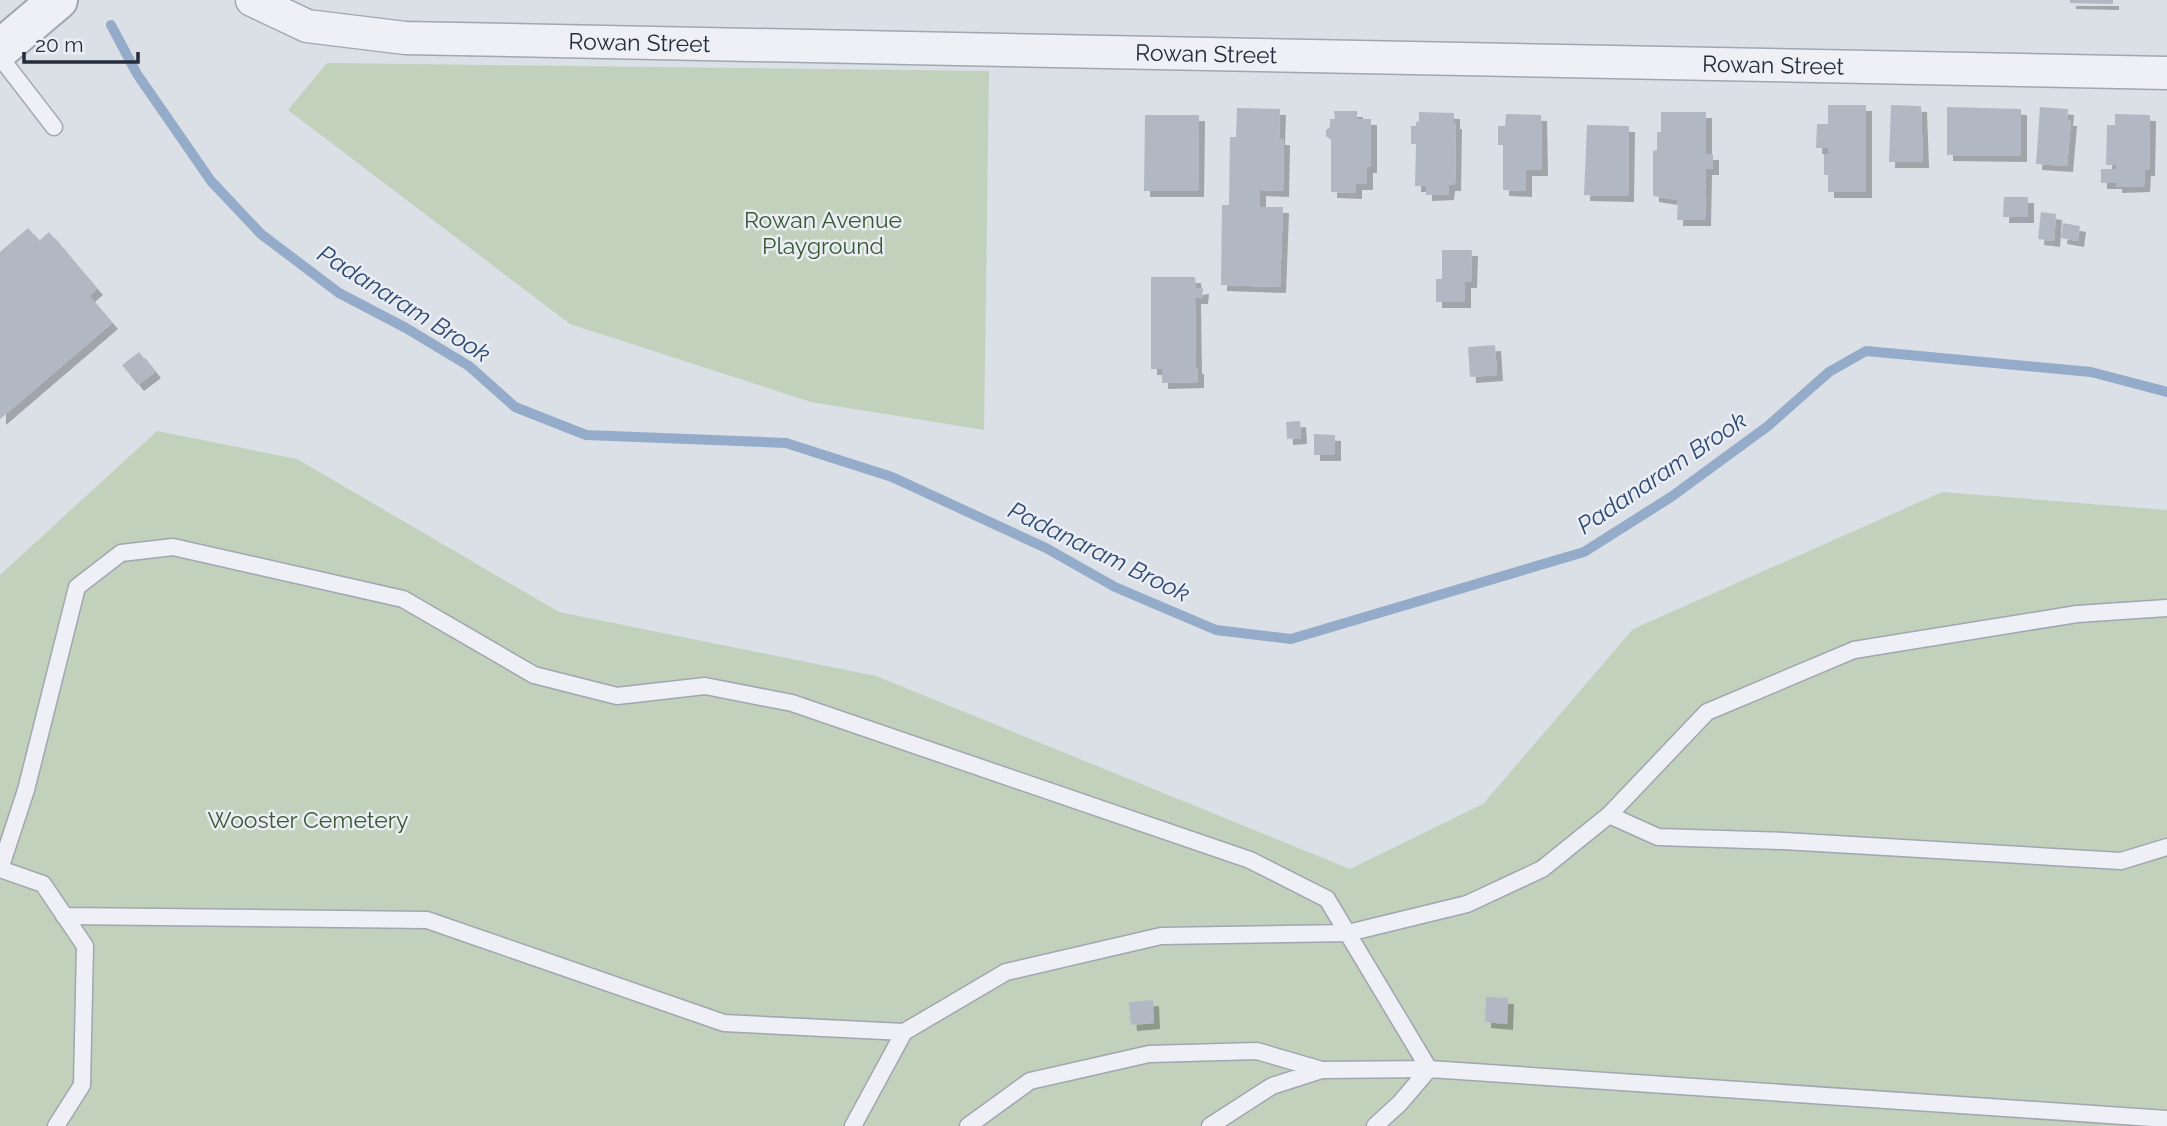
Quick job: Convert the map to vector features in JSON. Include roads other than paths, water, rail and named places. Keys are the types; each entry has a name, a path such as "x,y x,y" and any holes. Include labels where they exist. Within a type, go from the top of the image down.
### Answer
{"street":[{"path":"3,43 58,0"},
{"name":"Rowan Street","path":"252,0 307,26 405,38 2167,73"}],"lane":[{"path":"3,43 54,127"},
{"path":"56,1126 82,1085 85,946 43,884 0,869 26,790 77,587 121,553 173,547 403,599 534,674 605,693 617,696 705,686 792,703 1250,860 1327,899 1429,1069"},
{"path":"853,1126 904,1032 1006,972 1161,936 1348,933 1466,904 1542,869 1609,815 1707,712 1854,650 2077,614 2167,608"},
{"path":"1609,815 1658,837 1784,841 2121,861 2167,847"},
{"path":"64,916 426,920 724,1023 904,1032"},
{"path":"968,1126 1030,1081 1149,1054 1256,1051 1322,1070 1429,1069 2167,1119"},
{"path":"1375,1126 1400,1103 1429,1069"},
{"path":"1210,1126 1272,1086 1322,1070"}],"waterway":[{"name":"Padanaram Brook","path":"111,25 137,74 211,181 261,234 339,293 406,328 469,366 515,407 586,435 786,443 892,477 1046,548 1115,587 1216,630 1291,639 1584,552 1671,497 1768,426 1829,372 1866,351 2091,372 2167,392"}],"park label":[{"name":"Rowan Avenue Playground","path":"823,233"},
{"name":"Wooster Cemetery","path":"308,820"}]}
